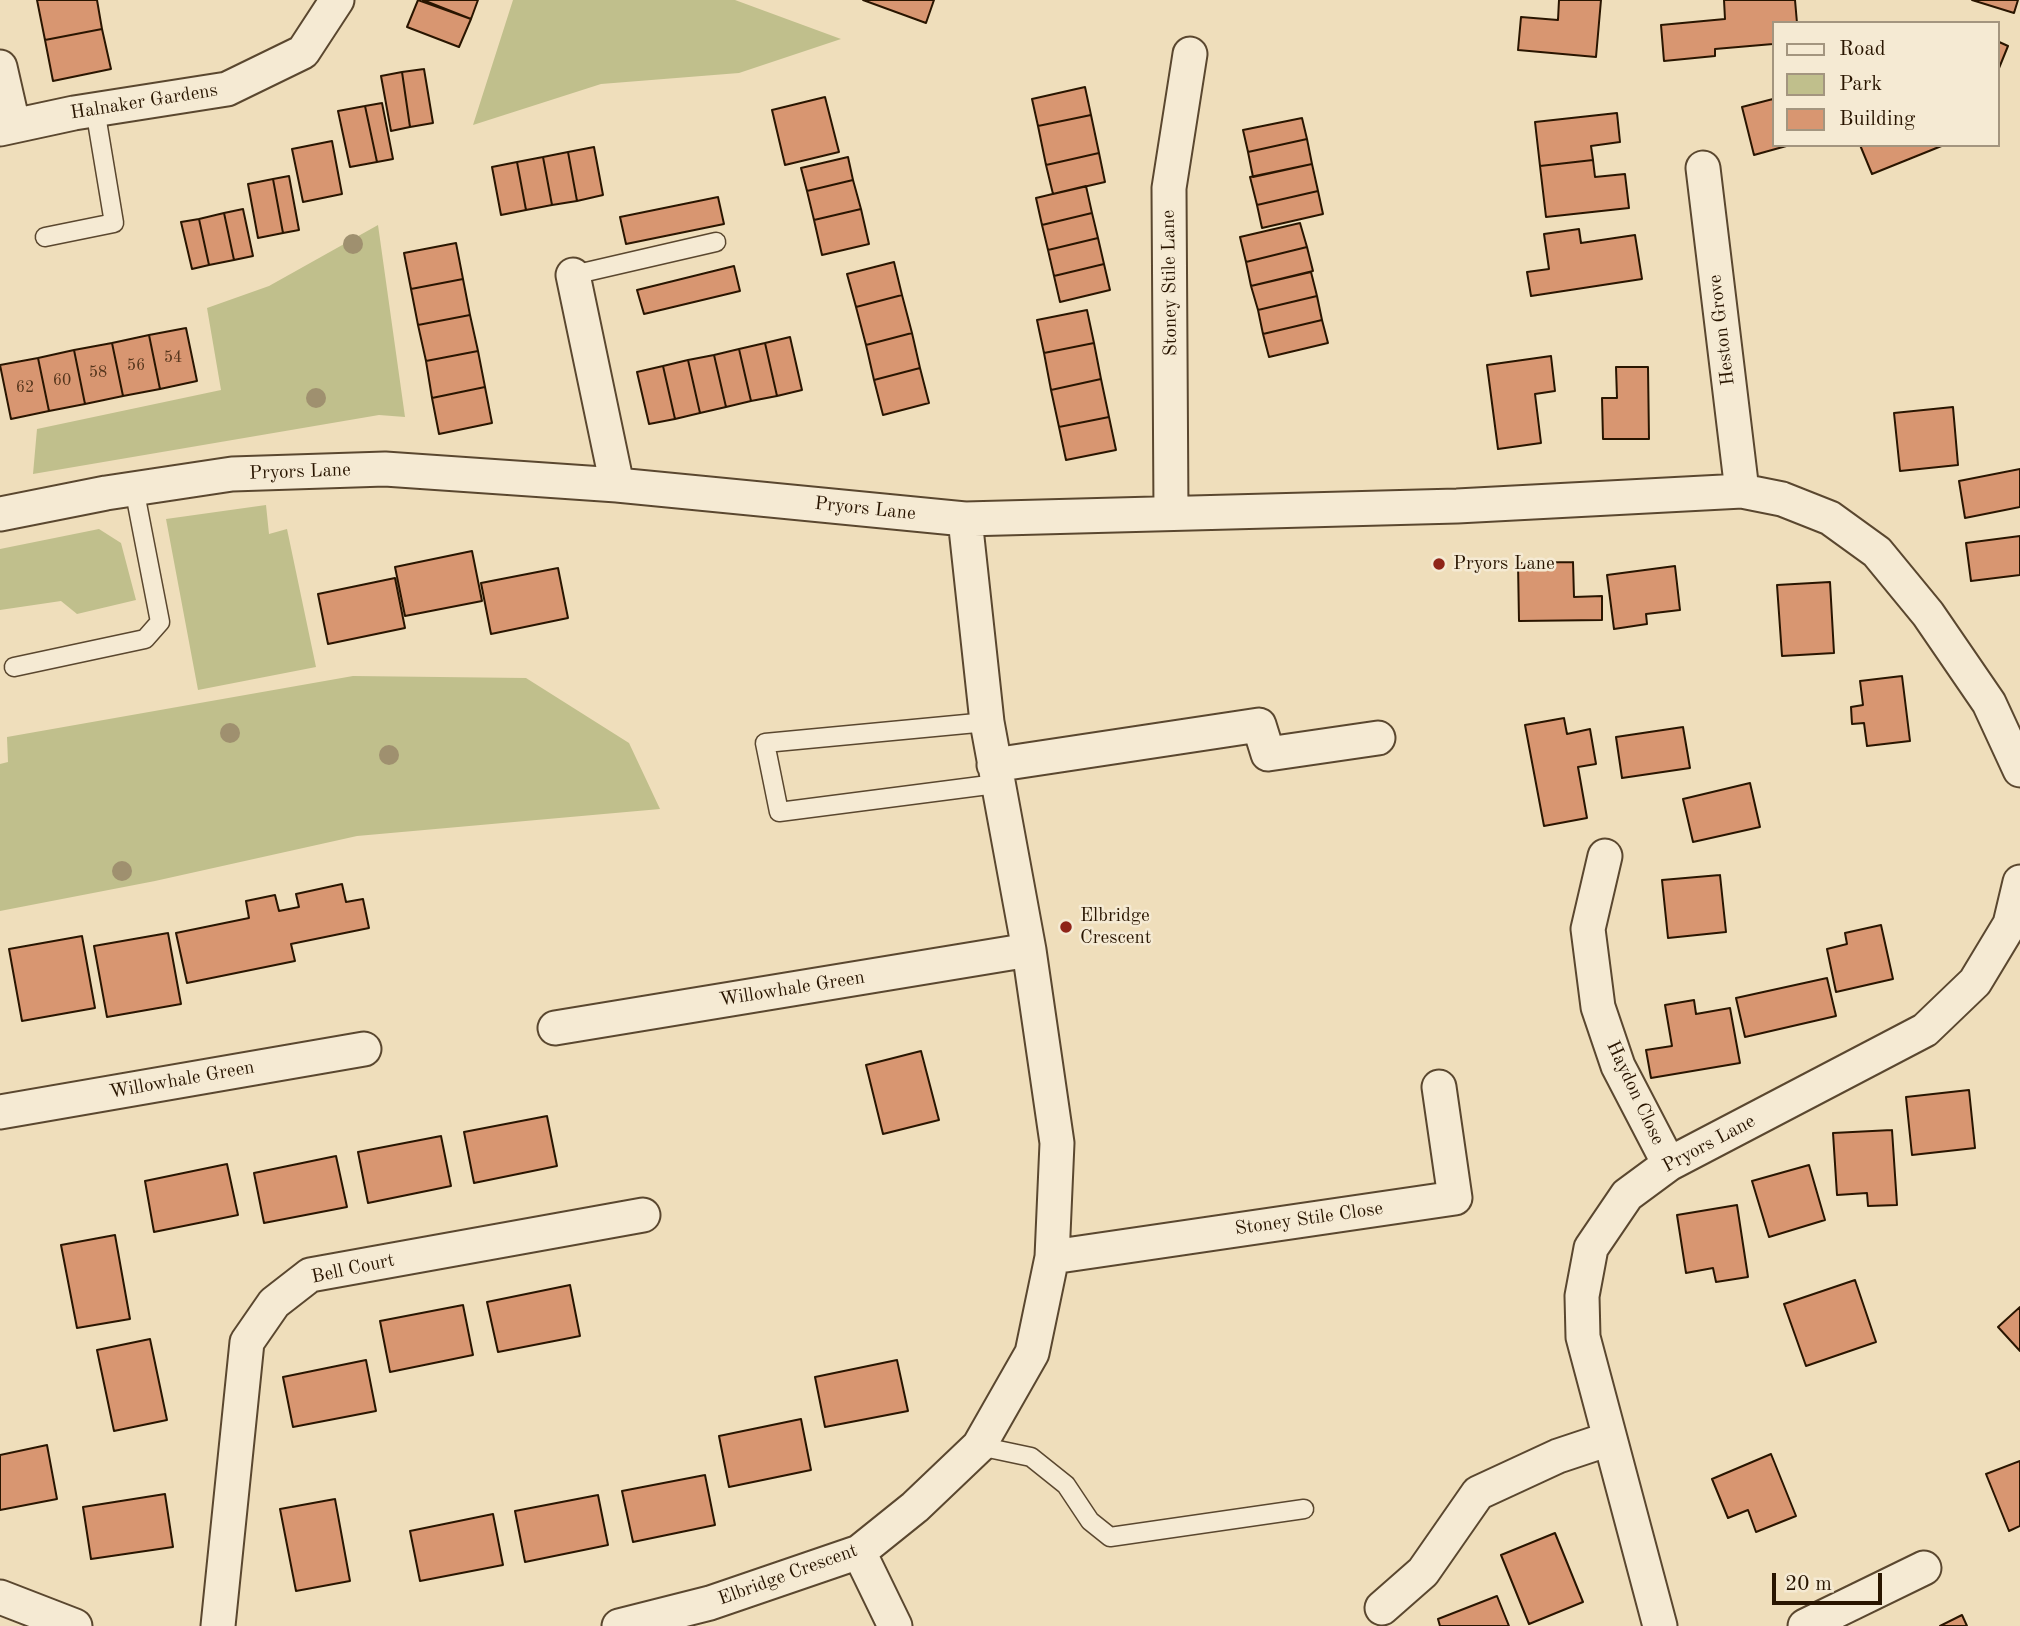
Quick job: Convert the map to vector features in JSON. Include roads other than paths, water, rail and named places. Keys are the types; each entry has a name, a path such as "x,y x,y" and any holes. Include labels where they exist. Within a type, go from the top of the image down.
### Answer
{"street":[{"name":"Halnaker Gardens","path":"6,127 95,109 227,89 303,52 337,0"},
{"name":"Stoney Stile Lane","path":"1171,513 1169,188 1190,54"},
{"path":"0,67 6,127"},
{"name":"Heston Grove","path":"1703,168 1742,491"},
{"path":"573,275 617,485"},
{"name":"Pryors Lane","path":"0,514 134,488 232,474 385,469 617,485 965,519 1457,506 1742,491 1782,499 1830,518 1877,552 1927,614 1989,703 2020,770"},
{"name":"Elbridge Crescent","path":"620,1626 710,1603 859,1552 915,1507 979,1446 1032,1353 1052,1257 1057,1143 1029,950 987,722 965,519"},
{"path":"995,774 1259,724 1268,754 1378,738"},
{"name":"Haydon Close","path":"1605,856 1588,929 1598,1007 1618,1066 1669,1164"},
{"name":"Pryors Lane","path":"1660,1626 1583,1337 1584,1273 1591,1248 1627,1195 1669,1164 1925,1030 1975,982 2010,924 2020,883"},
{"name":"Willowhale Green","path":"555,1028 1029,950"},
{"name":"Willowhale Green","path":"0,1112 364,1049"},
{"name":"Stoney Stile Close","path":"1052,1257 1455,1198 1439,1087"},
{"name":"Bell Court","path":"218,1626 247,1342 274,1304 310,1275 643,1215"},
{"path":"1382,1608 1423,1572 1478,1493 1558,1456 1609,1439"},
{"path":"859,1552 895,1626"},
{"path":"1805,1626 1924,1568"},
{"path":"0,1597 75,1626"}],"lane":[{"path":"45,237 114,223 95,109"},
{"path":"573,275 716,242"},
{"path":"15,667 145,639 160,622 134,488"},
{"path":"987,722 765,743 779,812 995,774"},
{"path":"979,1446 1031,1457 1066,1485 1090,1521 1110,1537 1304,1509"}],"place":[{"name":"Pryors Lane","path":"1439,564"},
{"name":"Elbridge Crescent","path":"1066,927"}]}
